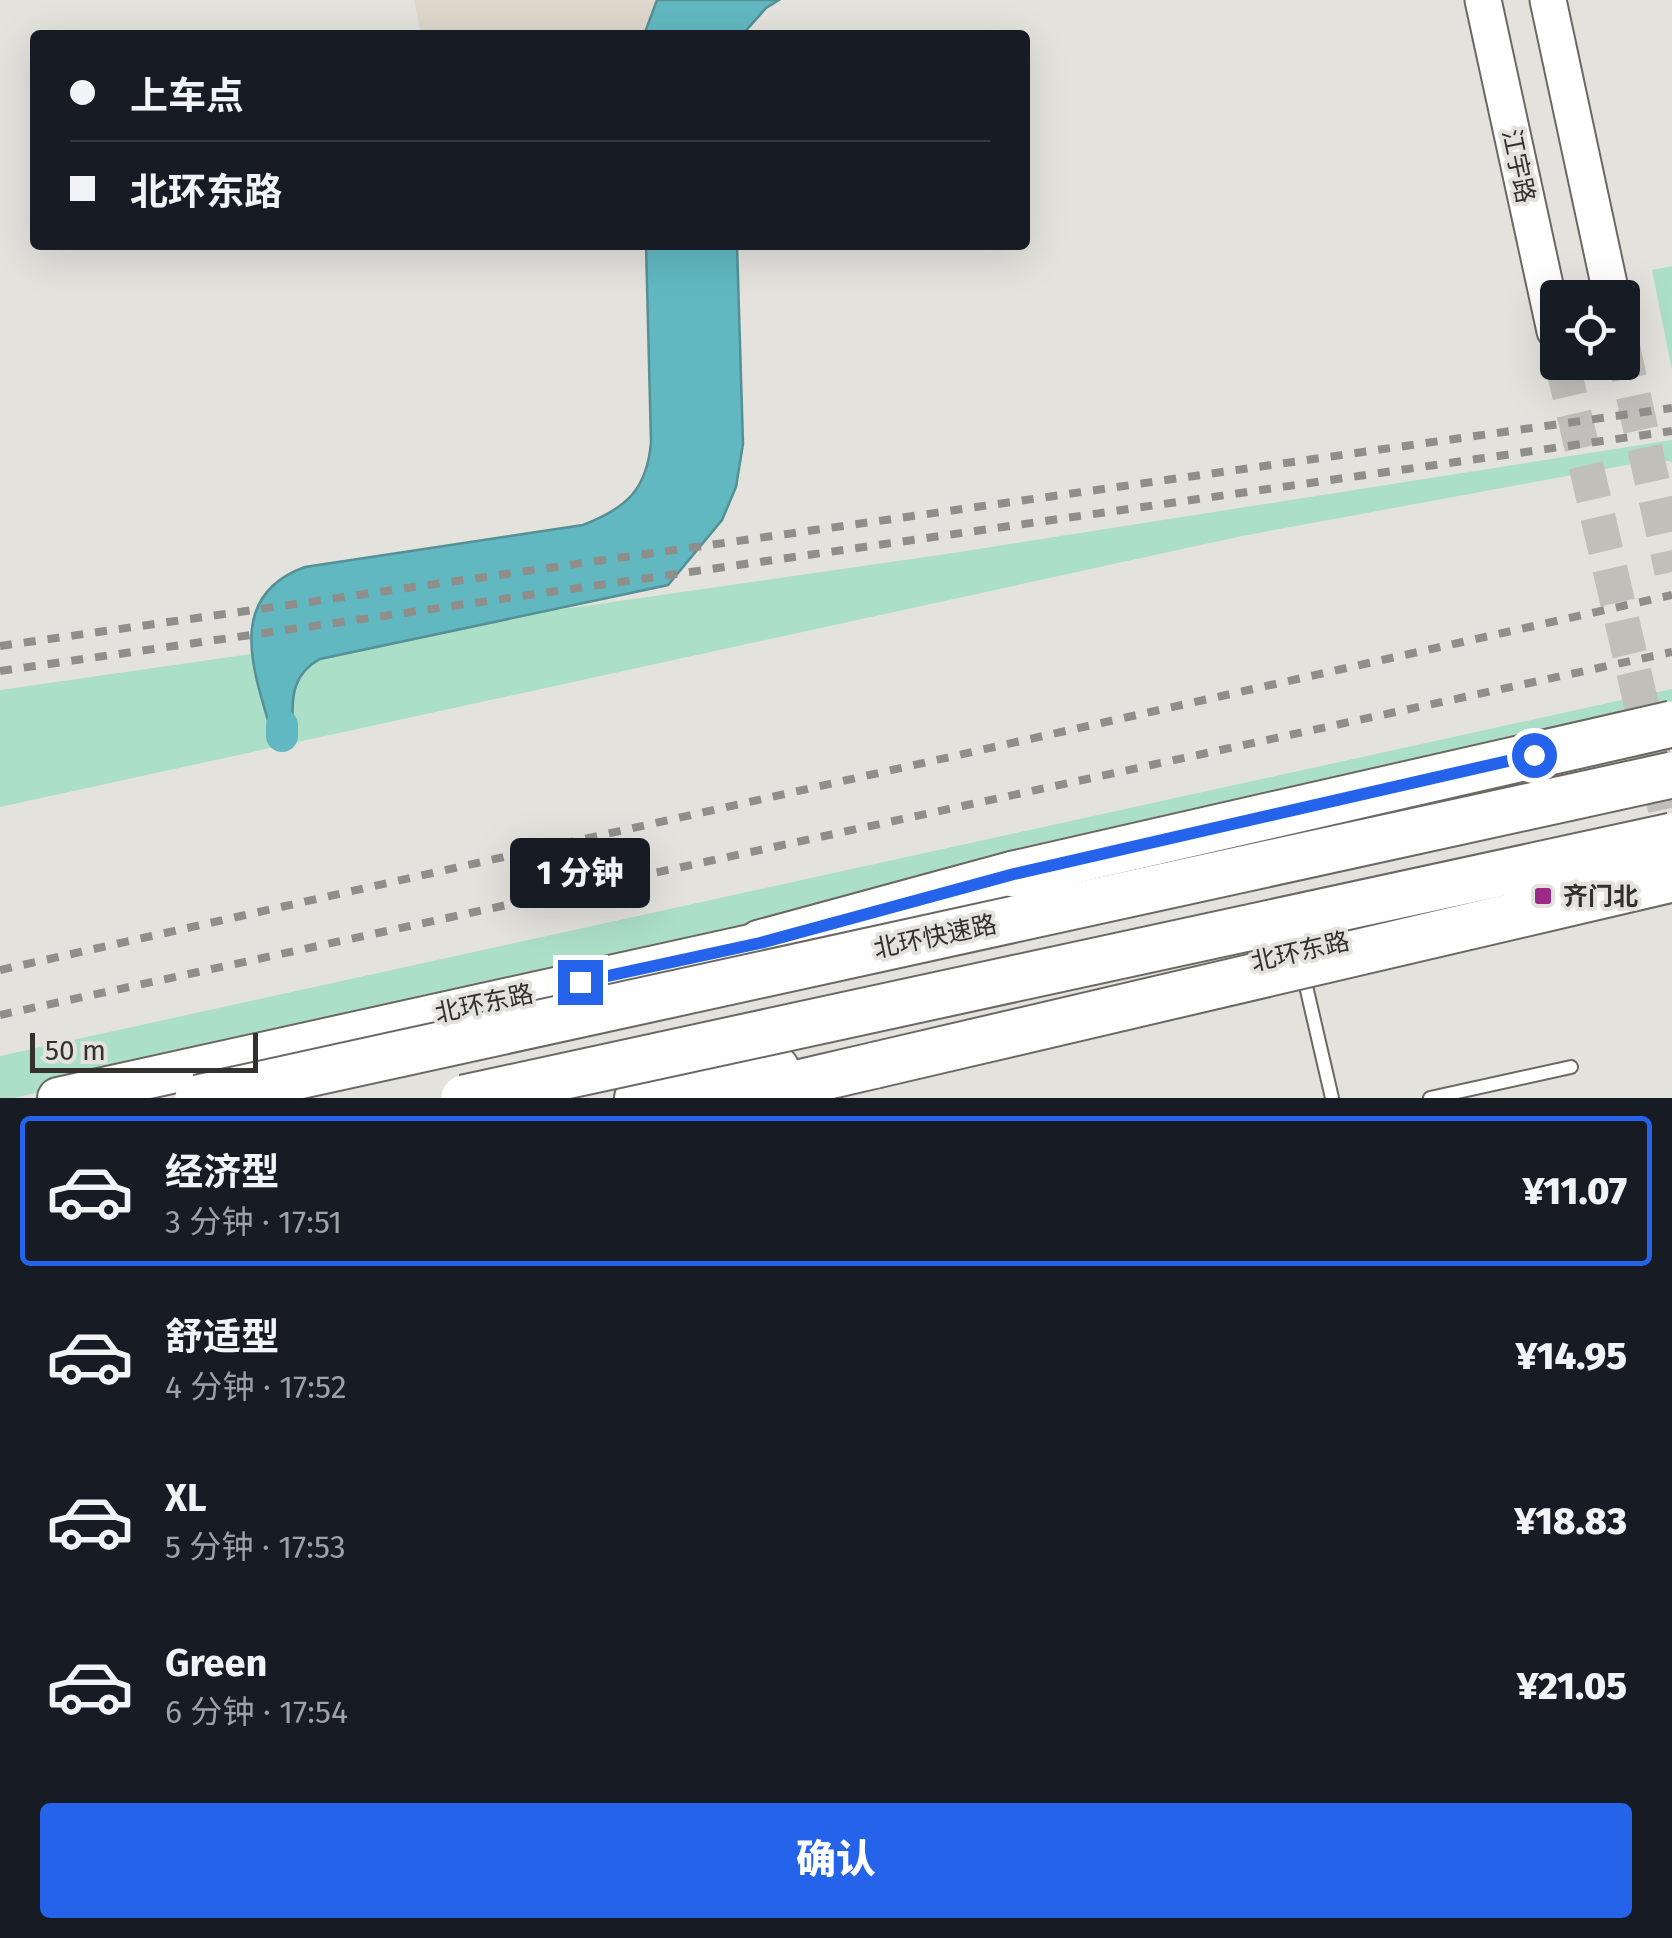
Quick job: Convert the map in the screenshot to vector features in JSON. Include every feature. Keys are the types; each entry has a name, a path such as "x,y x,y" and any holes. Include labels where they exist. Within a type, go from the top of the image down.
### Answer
{"highway":[{"path":"760,943 1014,874 1672,724"},
{"name":"北环快速路","path":"198,1098 1672,775"},
{"path":"464,1098 1672,836"},
{"path":"734,1098 1672,879"}],"main road":[{"name":"江宇路","path":"1483,0 1544,280"},
{"path":"1548,0 1608,280"},
{"name":"北环东路","path":"72,1096 1672,743"},
{"name":"北环东路","path":"635,1098 1672,865"}],"lane":[{"path":"1298,952 1332,1098"},
{"path":"1430,1098 1571,1068"}],"shaded area":[{"path":"414,0 657,0 645,30 420,30"}],"green space":[{"path":"1672,266 1672,370 1652,270"},
{"path":"1672,440 1672,462 1659,459 1242,536 0,807 0,690 953,553"},
{"path":"1672,689 1672,708 14,1098 0,1098 0,1056"}],"water":[{"path":"657,0 779,0 746,30 646,30"},
{"path":"646,250 737,250 743,444 736,487 722,520 668,585 320,659 305,671 296,686 293,723 270,727 257,681 252,635 255,614 264,595 280,579 305,567 583,525 612,511 632,495 645,472 651,442"}],"waterway":[{"path":"282,725 282,736"}],"tunnel":[{"path":"1566,380 1672,837"},
{"path":"1630,380 1672,572"}],"railway":[{"path":"0,646 1672,408"},
{"path":"0,671 1672,431"},
{"path":"0,970 1672,595"},
{"path":"0,1015 1672,652"}],"place":[{"name":"齐门北","path":"1543,896"}],"route":[{"path":"580,982 760,943 1014,874 1534,755"}]}
